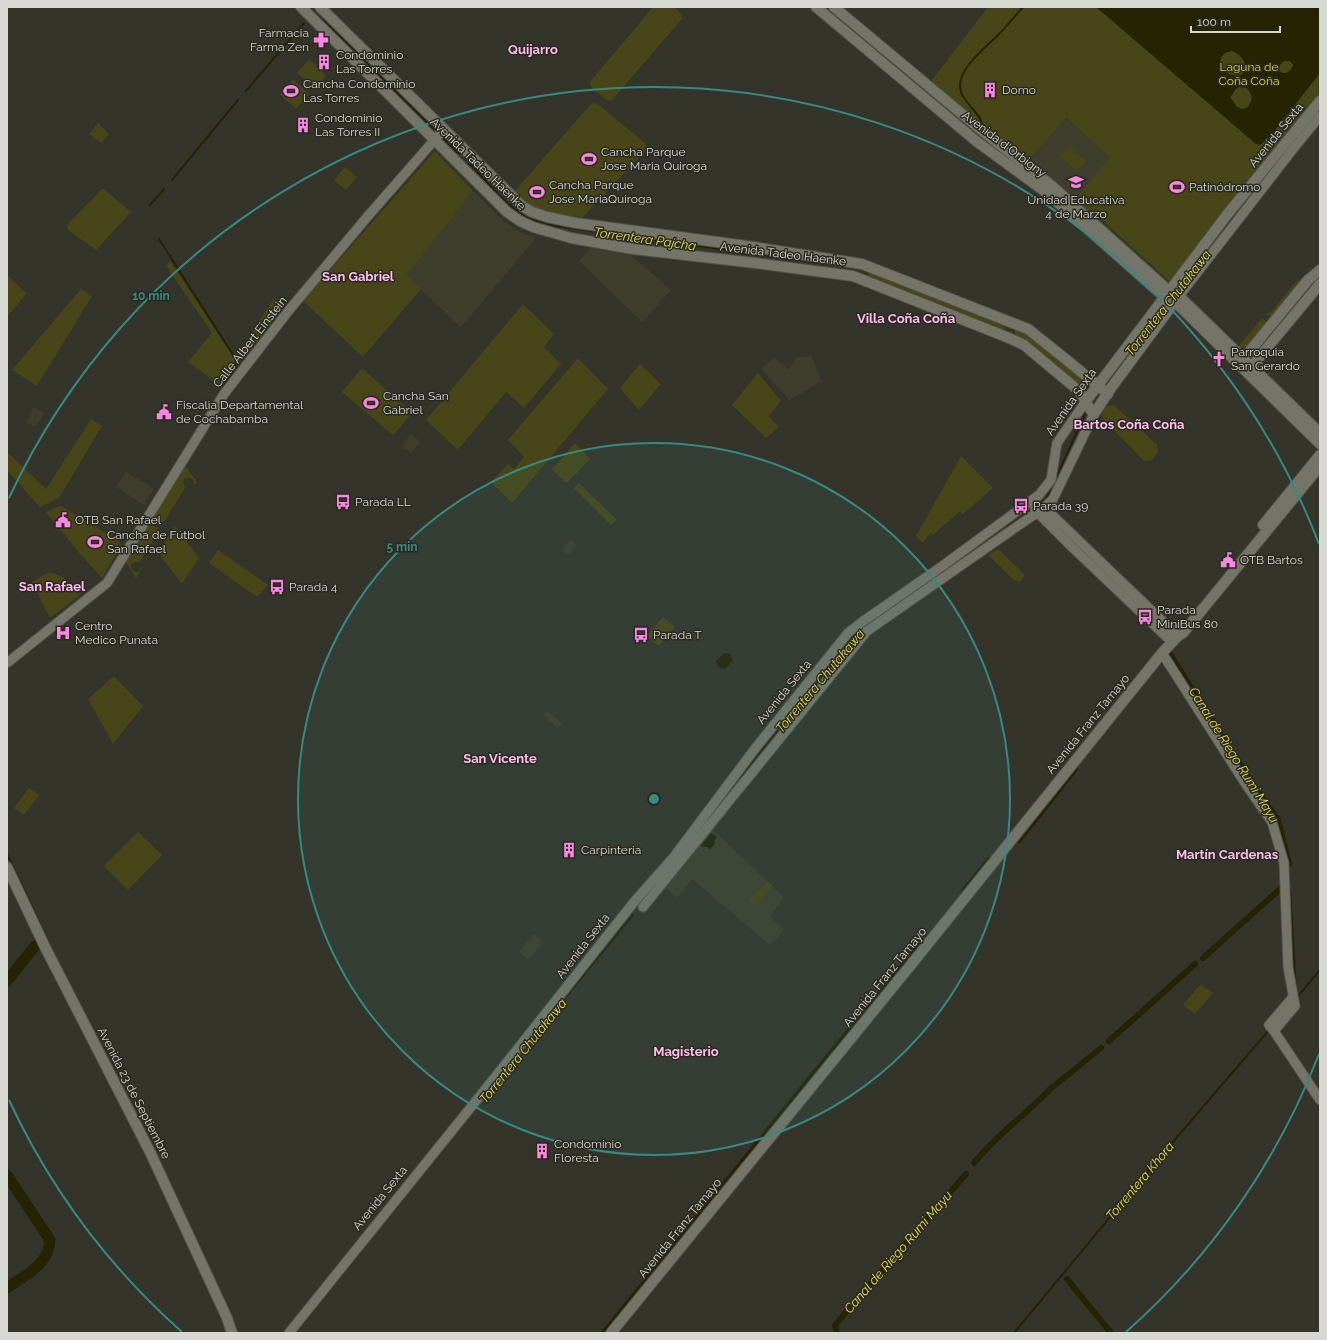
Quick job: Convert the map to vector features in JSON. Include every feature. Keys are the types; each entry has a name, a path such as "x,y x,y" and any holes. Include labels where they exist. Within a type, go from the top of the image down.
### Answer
{"main road":[{"name":"Avenida d'Orbigny","path":"816,7 976,140 1047,193 1160,293 1173,296"},
{"name":"Avenida d'Orbigny","path":"834,7 980,129 1052,186 1173,296"},
{"name":"Avenida Tadeo Haenke","path":"322,8 522,206 532,212 547,217 576,223 754,247 862,264 1028,329 1068,360 1102,390"},
{"name":"Avenida Tadeo Haenke","path":"306,9 314,20 507,212 520,221 533,227 571,238 633,249 853,276 1024,345 1079,391 1090,409"},
{"name":"Avenida Sexta","path":"1090,409 1102,390 1173,296 1226,216 1320,100"},
{"path":"1241,361 1308,280 1320,270"},
{"path":"1249,370 1320,284"},
{"path":"1173,296 1241,361 1320,444"},
{"path":"1249,370 1320,432"},
{"name":"Avenida Sexta","path":"1090,409 1102,390"},
{"name":"Avenida Franz Tamayo","path":"1175,639 1179,630 1213,586 1320,455"},
{"name":"Avenida Franz Tamayo","path":"611,1333 910,966 1162,653 1183,633 1320,466"},
{"name":"Avenida 23 de Septiembre","path":"7,867 45,947 150,1152 224,1311 232,1333"}],"street":[{"path":"314,20 322,8"},
{"name":"Avenida Sexta","path":"1173,296 1320,116"},
{"name":"Calle Albert Einstein","path":"7,663 107,584 224,394 290,309 444,129"},
{"name":"Avenida Sexta","path":"288,1333 496,1076 634,902 673,858 763,739 848,633 941,567 1034,509 1053,499 1090,409"},
{"name":"Avenida Sexta","path":"643,906 867,630 1032,516 1039,495 1051,480 1057,443 1090,409"},
{"path":"1034,509 1051,514 1175,639"},
{"path":"1162,653 1245,783 1272,822 1284,863 1288,967 1295,1006 1274,1031 1320,1100"}],"shaded area":[{"path":"1096,7 1320,7 1320,73 1269,138 1260,145 1256,144","holes":["1232,51 1238,54 1243,60 1246,68 1242,74 1234,76 1226,72 1221,66 1221,58 1225,53","1284,61 1290,61 1293,65 1287,73 1282,73 1278,69","1237,88 1247,88 1252,96 1248,107 1242,109 1237,107 1230,97"]},
{"path":"1065,118 1111,157 1075,198 1030,159"},
{"path":"473,191 501,219 523,234 536,238 461,327 405,275"},
{"path":"592,246 626,251 671,290 642,322 579,261"},
{"path":"811,356 822,381 789,400 762,369 774,357 789,370 797,357"},
{"path":"34,407 44,413 36,427 26,422"},
{"path":"411,434 420,442 411,453 402,446"},
{"path":"126,472 154,489 144,505 116,487"},
{"path":"571,540 577,545 568,556 562,549"},
{"path":"724,653 730,654 733,660 725,669 718,667 716,661"},
{"path":"547,711 562,723 558,728 544,715"},
{"path":"711,828 784,897 770,916 784,930 770,945 692,879 677,898 664,887"},
{"path":"711,833 717,837 714,841 715,844 710,849 701,846"},
{"path":"534,934 543,942 528,960 519,952"}],"green space":[{"path":"653,7 674,7 681,14 682,19 612,100 608,101 591,87 590,82"},
{"name":"Laguna de Coña Coña","path":"988,7 1320,7 1320,95 1231,201 1170,280 1168,280 1092,211 1089,213 1074,200 1110,157 1066,118 1027,162 933,84 932,80"},
{"path":"309,59 326,76 315,89 297,73"},
{"path":"293,79 309,94 296,109 280,95"},
{"path":"928,90 1023,168 1022,170 926,93"},
{"name":"Cancha Parque Jose Maria Quiroga","path":"594,103 599,105 645,143 646,150 583,217 547,212 529,206 514,192 590,105"},
{"path":"98,123 109,134 101,143 89,134"},
{"path":"1068,146 1086,161 1077,171 1060,156"},
{"path":"435,151 473,191 406,275 421,289 363,357 303,301"},
{"path":"345,167 357,177 346,190 334,180"},
{"path":"102,189 104,189 131,212 96,250 68,230 67,225"},
{"path":"170,261 234,358 234,365 221,386 188,362 212,333 166,266"},
{"path":"869,271 1004,323 1005,330 1000,330 869,277"},
{"path":"7,275 26,294 7,317"},
{"path":"1298,279 1299,284 1272,317 1266,314 1272,311"},
{"path":"81,289 92,296 37,386 12,370"},
{"path":"274,298 281,306 282,313 247,357 240,351"},
{"path":"523,304 554,334 544,347 561,364 524,408 506,392 458,450 426,420"},
{"path":"1262,318 1266,321 1266,325 1257,337 1250,345 1237,348"},
{"path":"1280,320 1283,323 1253,360 1250,357"},
{"path":"1015,328 1032,335 1089,383 1082,391 1028,342 1015,335"},
{"path":"578,358 608,389 512,503 491,482 508,464 514,469 524,457 508,440"},
{"path":"640,364 661,384 639,410 620,388"},
{"path":"362,368 412,413 393,435 342,392"},
{"path":"758,373 781,401 769,416 779,427 766,438 732,405"},
{"path":"1110,405 1115,406 1157,445 1158,452 1152,460 1143,460 1103,419 1103,410"},
{"path":"91,419 102,426 59,498 40,507 7,470 7,452 46,489"},
{"path":"575,443 590,459 567,483 552,470"},
{"path":"961,456 993,488 963,514 960,511 933,535 930,533 923,543 916,536"},
{"path":"183,463 197,482 195,485 191,478 188,477 184,479 183,483 185,488 164,522 160,524 152,519 152,516"},
{"path":"579,483 617,520 611,525 574,488"},
{"path":"59,506 119,541 121,545 102,578 46,512"},
{"path":"150,524 158,528 158,532 140,562 135,562 131,565 134,571 141,571 136,578 125,560 146,525"},
{"path":"175,526 199,558 182,584 158,553"},
{"path":"998,549 1023,573 1024,576 1020,582 1014,580 988,555"},
{"path":"218,550 268,585 257,597 209,563"},
{"path":"49,572 63,577 80,595 50,618 32,582"},
{"path":"663,617 675,627 659,646 647,636"},
{"path":"114,676 143,706 113,744 88,699"},
{"path":"29,788 39,795 24,815 14,808"},
{"path":"138,832 162,855 128,890 104,866"},
{"path":"767,881 772,886 755,905 750,900"},
{"path":"1201,984 1213,993 1195,1014 1183,1005"}],"waterway":[{"name":"Torrentera Pajcha","path":"982,123 961,92 960,84 962,75 980,52 1003,30 1023,7"},
{"name":"Torrentera Pajcha","path":"323,20 433,128"},
{"path":"246,91 304,23"},
{"path":"172,180 238,100"},
{"name":"Torrentera Chutakawa","path":"1317,114 1320,110"},
{"name":"Torrentera Pajcha","path":"442,137 458,153"},
{"name":"Torrentera Chutakawa","path":"1266,177 1286,151"},
{"name":"Torrentera Pajcha","path":"469,163 515,210 529,218 549,225 842,266"},
{"name":"Torrentera Chutakawa","path":"1249,199 1261,182"},
{"path":"150,205 164,189"},
{"path":"159,239 235,358"},
{"name":"Torrentera Chutakawa","path":"1108,381 1160,314"},
{"path":"224,386 236,366"},
{"name":"Torrentera Chutakawa","path":"1036,507 1046,499 1086,412"},
{"name":"Torrentera Chutakawa","path":"1008,527 1032,510"},
{"path":"130,537 139,523"},
{"name":"Torrentera Chutakawa","path":"710,816 796,706 854,637 864,627 911,595"},
{"name":"Canal de Riego Rumi Mayu","path":"1165,655 1168,651 1252,784 1278,820 1289,864"},
{"path":"1019,840 1075,769"},
{"path":"7,854 40,924"},
{"path":"964,891 989,860"},
{"name":"Canal de Riego Rumi Mayu","path":"1203,958 1280,889"},
{"name":"Torrentera Khora","path":"1290,890 1296,989"},
{"name":"Torrentera Chutakawa","path":"527,1044 633,915"},
{"path":"604,1333 923,942"},
{"path":"7,981 35,946"},
{"name":"Canal de Riego Rumi Mayu","path":"1109,1041 1195,964"},
{"path":"1297,997 1320,970"},
{"name":"Torrentera Khora","path":"1014,1333 1154,1164 1269,1030"},
{"name":"Canal de Riego Rumi Mayu","path":"1054,1086 1101,1048"},
{"name":"Canal de Riego Rumi Mayu","path":"974,1163 992,1143 1051,1088"},
{"name":"Canal de Riego Rumi Mayu","path":"837,1333 835,1325 966,1174"},
{"path":"7,1175 50,1240 49,1249 41,1263 7,1288"},
{"name":"Torrentera Chutakawa","path":"303,1323 362,1250"},
{"path":"1067,1279 1111,1333"}],"place":[{"name":"Farmacia Farma Zen","path":"321,40"},
{"name":"Condominio Las Torres","path":"324,62"},
{"name":"Domo","path":"990,90"},
{"name":"Cancha Condominio Las Torres","path":"291,91"},
{"name":"Condominio Las Torres II","path":"303,125"},
{"name":"Cancha Parque Jose Maria Quiroga","path":"589,159"},
{"name":"Unidad Educativa 4 de Marzo","path":"1076,182"},
{"name":"Patinódromo","path":"1177,187"},
{"name":"Cancha Parque Jose MariaQuiroga","path":"537,192"},
{"name":"Parroquia San Gerardo","path":"1219,359"},
{"name":"Cancha San Gabriel","path":"371,403"},
{"name":"Fiscalia Departamental de Cochabamba","path":"164,412"},
{"name":"Parada LL","path":"343,502"},
{"name":"Parada 39","path":"1021,506"},
{"name":"OTB San Rafael","path":"63,520"},
{"name":"Cancha de Fútbol San Rafael","path":"95,542"},
{"name":"OTB Bartos","path":"1228,560"},
{"name":"Parada 4","path":"277,587"},
{"name":"Parada MiniBus 80","path":"1145,617"},
{"name":"Centro Medico Punata","path":"63,633"},
{"name":"Parada T","path":"641,635"},
{"name":"Carpinteria","path":"569,850"},
{"name":"Condominio Floresta","path":"542,1151"}],"district":[{"name":"Quijarro","path":"533,49"},
{"name":"San Gabriel","path":"358,276"},
{"name":"Villa Coña Coña","path":"906,318"},
{"name":"Bartos Coña Coña","path":"1129,424"},
{"name":"San Rafael","path":"52,586"},
{"name":"San Vicente","path":"500,758"},
{"name":"Martín Cardenas","path":"1227,854"},
{"name":"Magisterio","path":"686,1051"}]}
